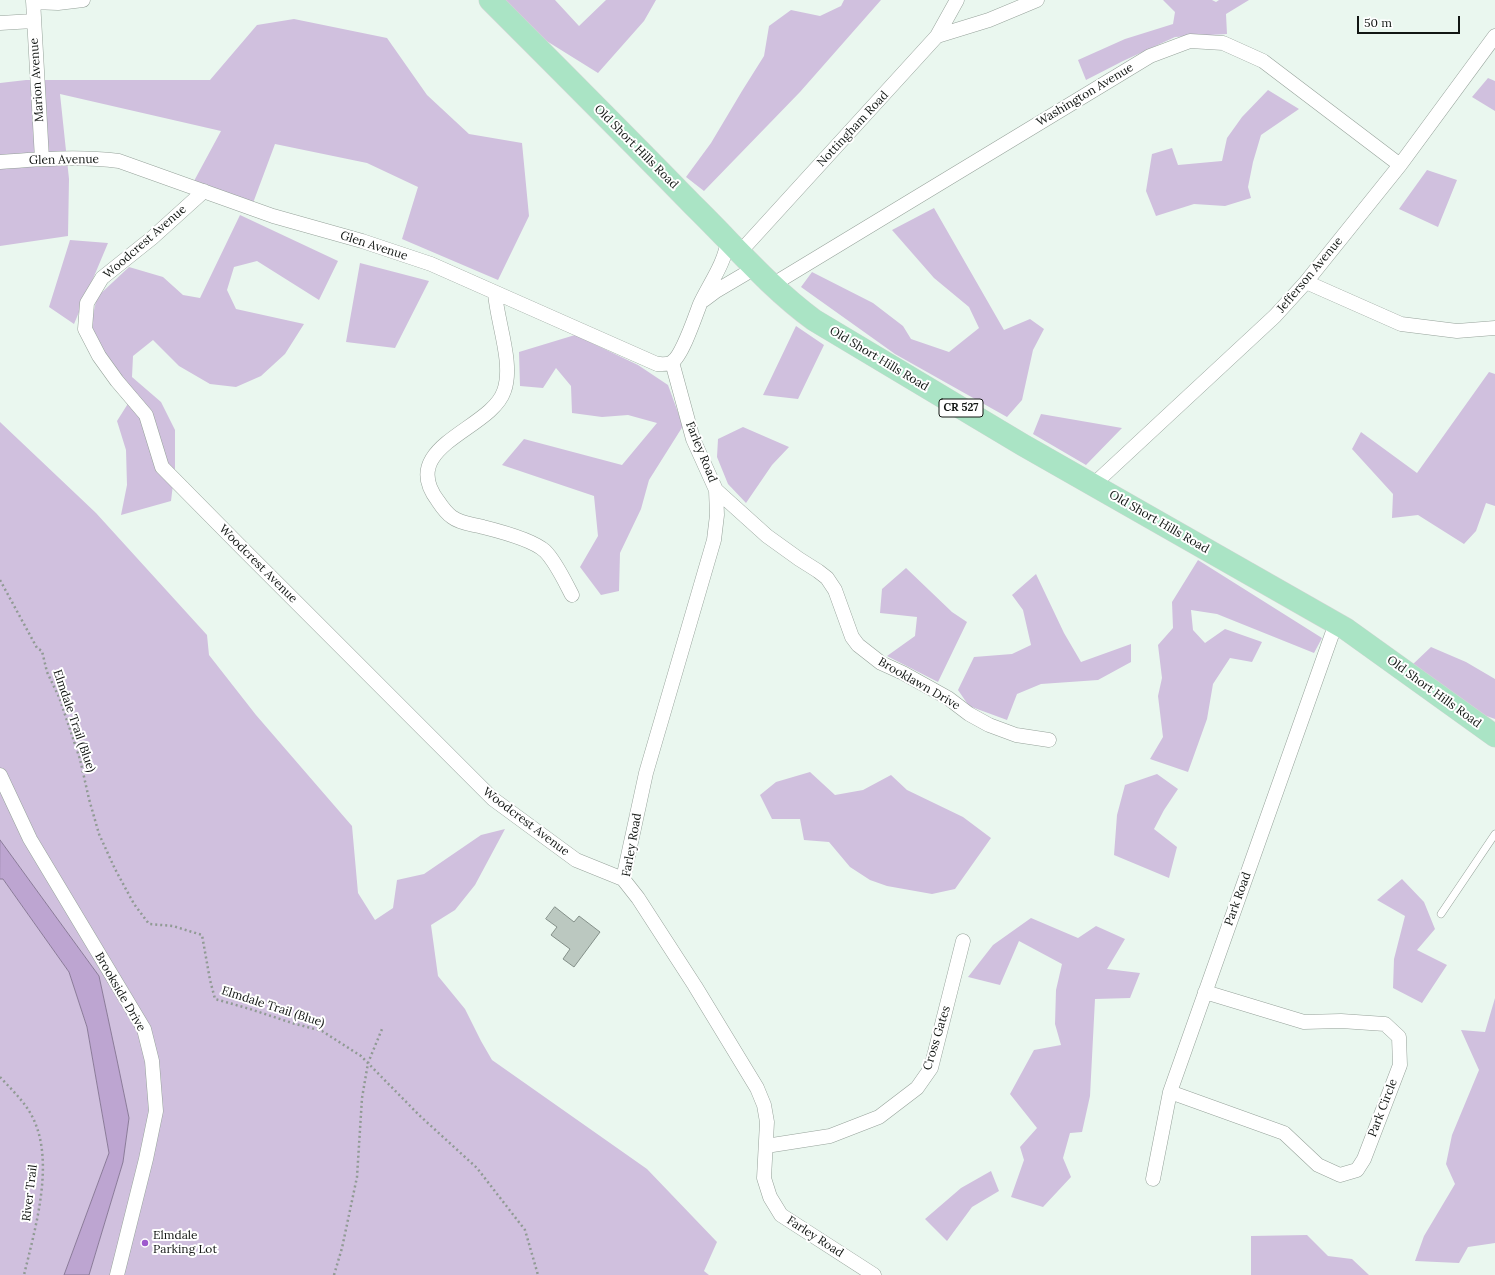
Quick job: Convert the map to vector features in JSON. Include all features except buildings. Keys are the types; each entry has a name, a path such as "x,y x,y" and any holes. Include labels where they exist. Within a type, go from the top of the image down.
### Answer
{"main road":[{"name":"Old Short Hills Road","path":"490,0 792,304 814,320 1023,444 1346,629 1495,736"}],"street":[{"path":"33,1 58,3 84,0"},
{"name":"Nottingham Road","path":"734,246 937,36 957,0"},
{"path":"937,36 989,20 1037,0"},
{"name":"Marion Avenue","path":"33,1 42,159"},
{"path":"0,23 33,21"},
{"name":"Jefferson Avenue","path":"1093,485 1275,316 1306,282 1400,165 1495,36"},
{"name":"Washington Avenue","path":"772,285 1150,56 1190,41 1223,42 1263,61 1400,165"},
{"name":"Glen Avenue","path":"0,162 42,159 95,158 119,161 273,216 362,241 424,262 657,364 672,362"},
{"name":"Woodcrest Avenue","path":"204,192 152,238 102,278 87,303 85,329 99,356 117,381 146,415 162,466 243,549 493,798 576,860 623,879"},
{"path":"672,362 682,349 701,303 727,249 734,246"},
{"path":"701,303 716,291 755,268"},
{"path":"1306,282 1402,324 1457,331 1495,328"},
{"path":"495,293 496,308 506,356 504,391 495,406 443,446 435,454 430,464 428,475 429,485 435,498 451,516 459,521 499,531 527,541 545,551 557,568 572,595"},
{"name":"Farley Road","path":"672,362 692,439 716,490 718,515 714,540 646,773 623,879 638,898 695,986 757,1088 764,1104 767,1122 764,1178 770,1197 780,1215 873,1275"},
{"name":"Brooklawn Drive","path":"716,490 768,536 826,578 835,590 852,637 858,645 881,663 903,673 948,698 970,714 989,725 1016,735 1049,740"},
{"name":"Park Road","path":"1153,1178 1170,1092 1336,623"},
{"name":"Brookside Drive","path":"0,775 30,839 144,1029 152,1061 156,1111 146,1159 116,1275"},
{"name":"Cross Gates","path":"766,1146 830,1136 880,1117 917,1088 931,1068 963,941"},
{"name":"Park Circle","path":"1170,1092 1284,1134 1318,1165 1340,1175 1357,1170 1364,1159 1400,1065 1399,1038 1385,1024 1341,1021 1304,1022 1205,992"}],"lane":[{"path":"1441,914 1495,834"}],"path":[{"name":"Elmdale Trail (Blue)","path":"0,580 37,648 42,651 47,672 59,697 80,759 99,834 115,869 134,904 149,924 173,926 202,935 215,999 322,1031 361,1056 419,1115 477,1168 525,1230 538,1275"},
{"path":"334,1275 342,1248 357,1177 362,1098 368,1063 382,1029"},
{"name":"River Trail","path":"0,1077 22,1100 33,1118 40,1137 43,1157 42,1180 32,1240 24,1275"}],"shaded area":[{"path":"503,0 555,0 579,26 606,0 656,0 644,21 598,73 545,40"},
{"path":"844,0 881,0 800,92 704,191 686,177 711,143 764,56 769,26 791,10 820,16 841,6"},
{"path":"1163,0 1212,0 1216,2 1219,0 1249,0 1226,14 1227,34 1175,37 1086,80 1078,60 1125,39 1173,24 1175,12"},
{"path":"294,19 387,38 427,95 469,134 522,143 529,216 498,280 402,239 418,187 367,163 275,144 253,203 194,181 221,131 60,94 69,179 68,236 0,246 0,83 26,80 210,80 257,25"},
{"path":"1488,78 1495,81 1495,111 1472,97"},
{"path":"1268,90 1299,109 1261,135 1253,162 1248,187 1251,198 1225,206 1194,204 1156,216 1146,191 1152,154 1172,148 1178,165 1222,161 1227,138 1242,117"},
{"path":"1427,170 1457,180 1438,227 1399,209"},
{"path":"934,208 1004,330 1030,319 1044,329 1033,350 1022,400 1007,417 895,354 801,287 812,272 873,303 903,326 911,339 949,352 979,328 969,307 934,278 892,230"},
{"path":"240,215 338,261 319,300 257,261 234,267 227,290 236,309 304,324 285,354 261,376 236,387 210,384 179,366 153,340 133,356 132,377 161,402 175,430 175,468 171,501 121,515 127,485 126,450 117,421 134,394 101,353 91,323 97,297 129,267 163,277 183,295 200,298"},
{"path":"70,240 108,243 74,324 49,307"},
{"path":"360,263 429,281 395,348 346,342"},
{"path":"796,326 824,345 798,399 763,395"},
{"path":"575,335 638,365 668,385 683,426 649,480 641,509 620,553 619,591 601,595 580,567 598,536 594,496 502,465 524,439 622,465 657,423 628,415 602,417 572,413 571,386 556,368 543,388 520,386 519,352"},
{"path":"1489,372 1495,374 1495,506 1486,503 1476,531 1464,544 1418,515 1392,518 1393,494 1352,449 1361,432 1417,473"},
{"path":"1041,414 1122,428 1086,465 1033,434"},
{"path":"0,422 96,513 207,635 209,655 256,715 352,826 358,893 375,920 393,908 397,880 424,874 481,835 505,829 475,885 455,910 431,925 438,976 465,1009 492,1060 647,1169 717,1242 704,1271 709,1275 89,1275 123,1162 129,1118 99,976 0,840"},
{"path":"743,427 789,447 772,465 746,503 728,484 717,457 718,439"},
{"path":"1198,560 1322,638 1314,653 1217,614 1191,610 1193,630 1205,643 1225,629 1262,642 1252,662 1230,658 1213,684 1207,719 1188,772 1150,759 1163,737 1158,696 1162,678 1158,645 1173,628 1172,602"},
{"path":"906,568 952,612 967,622 938,682 887,656 915,636 917,617 880,613 882,589"},
{"path":"1036,574 1064,633 1081,662 1131,644 1131,662 1098,680 1041,684 1017,694 1007,720 969,706 958,690 974,657 1012,654 1031,645 1023,610 1012,595"},
{"path":"1431,647 1466,662 1495,679 1495,719 1481,714 1411,666"},
{"path":"810,772 835,795 863,790 891,775 907,790 963,817 991,838 955,889 932,894 887,886 870,880 850,867 829,842 804,840 800,819 772,819 760,795 776,782"},
{"path":"1157,774 1178,789 1164,810 1154,829 1177,847 1169,878 1114,855 1117,815 1125,785"},
{"path":"0,840 99,976 129,1118 123,1162 89,1275 64,1275 109,1153 87,1027 69,972 3,879 0,879"},
{"path":"0,879 3,879 69,972 87,1027 109,1153 64,1275 0,1275"},
{"path":"1402,879 1424,902 1435,929 1417,950 1447,965 1422,1003 1393,988 1394,959 1405,916 1377,900"},
{"path":"1031,918 1078,938 1096,926 1125,939 1107,969 1140,973 1130,998 1095,999 1090,1096 1082,1132 1070,1133 1063,1158 1071,1177 1043,1207 1011,1197 1024,1160 1020,1147 1037,1128 1010,1094 1034,1050 1061,1045 1055,1024 1056,990 1062,964 1019,941 1000,985 968,977 993,945"},
{"path":"1495,998 1495,1243 1468,1247 1459,1263 1415,1261 1424,1236 1455,1184 1446,1164 1452,1135 1479,1070 1461,1030 1485,1032"},
{"path":"991,1171 999,1191 972,1207 947,1241 925,1219 961,1188"},
{"path":"1307,1235 1328,1256 1352,1259 1369,1275 1251,1275 1251,1236"}],"place":[{"name":"Elmdale Parking Lot","path":"145,1243"}]}
